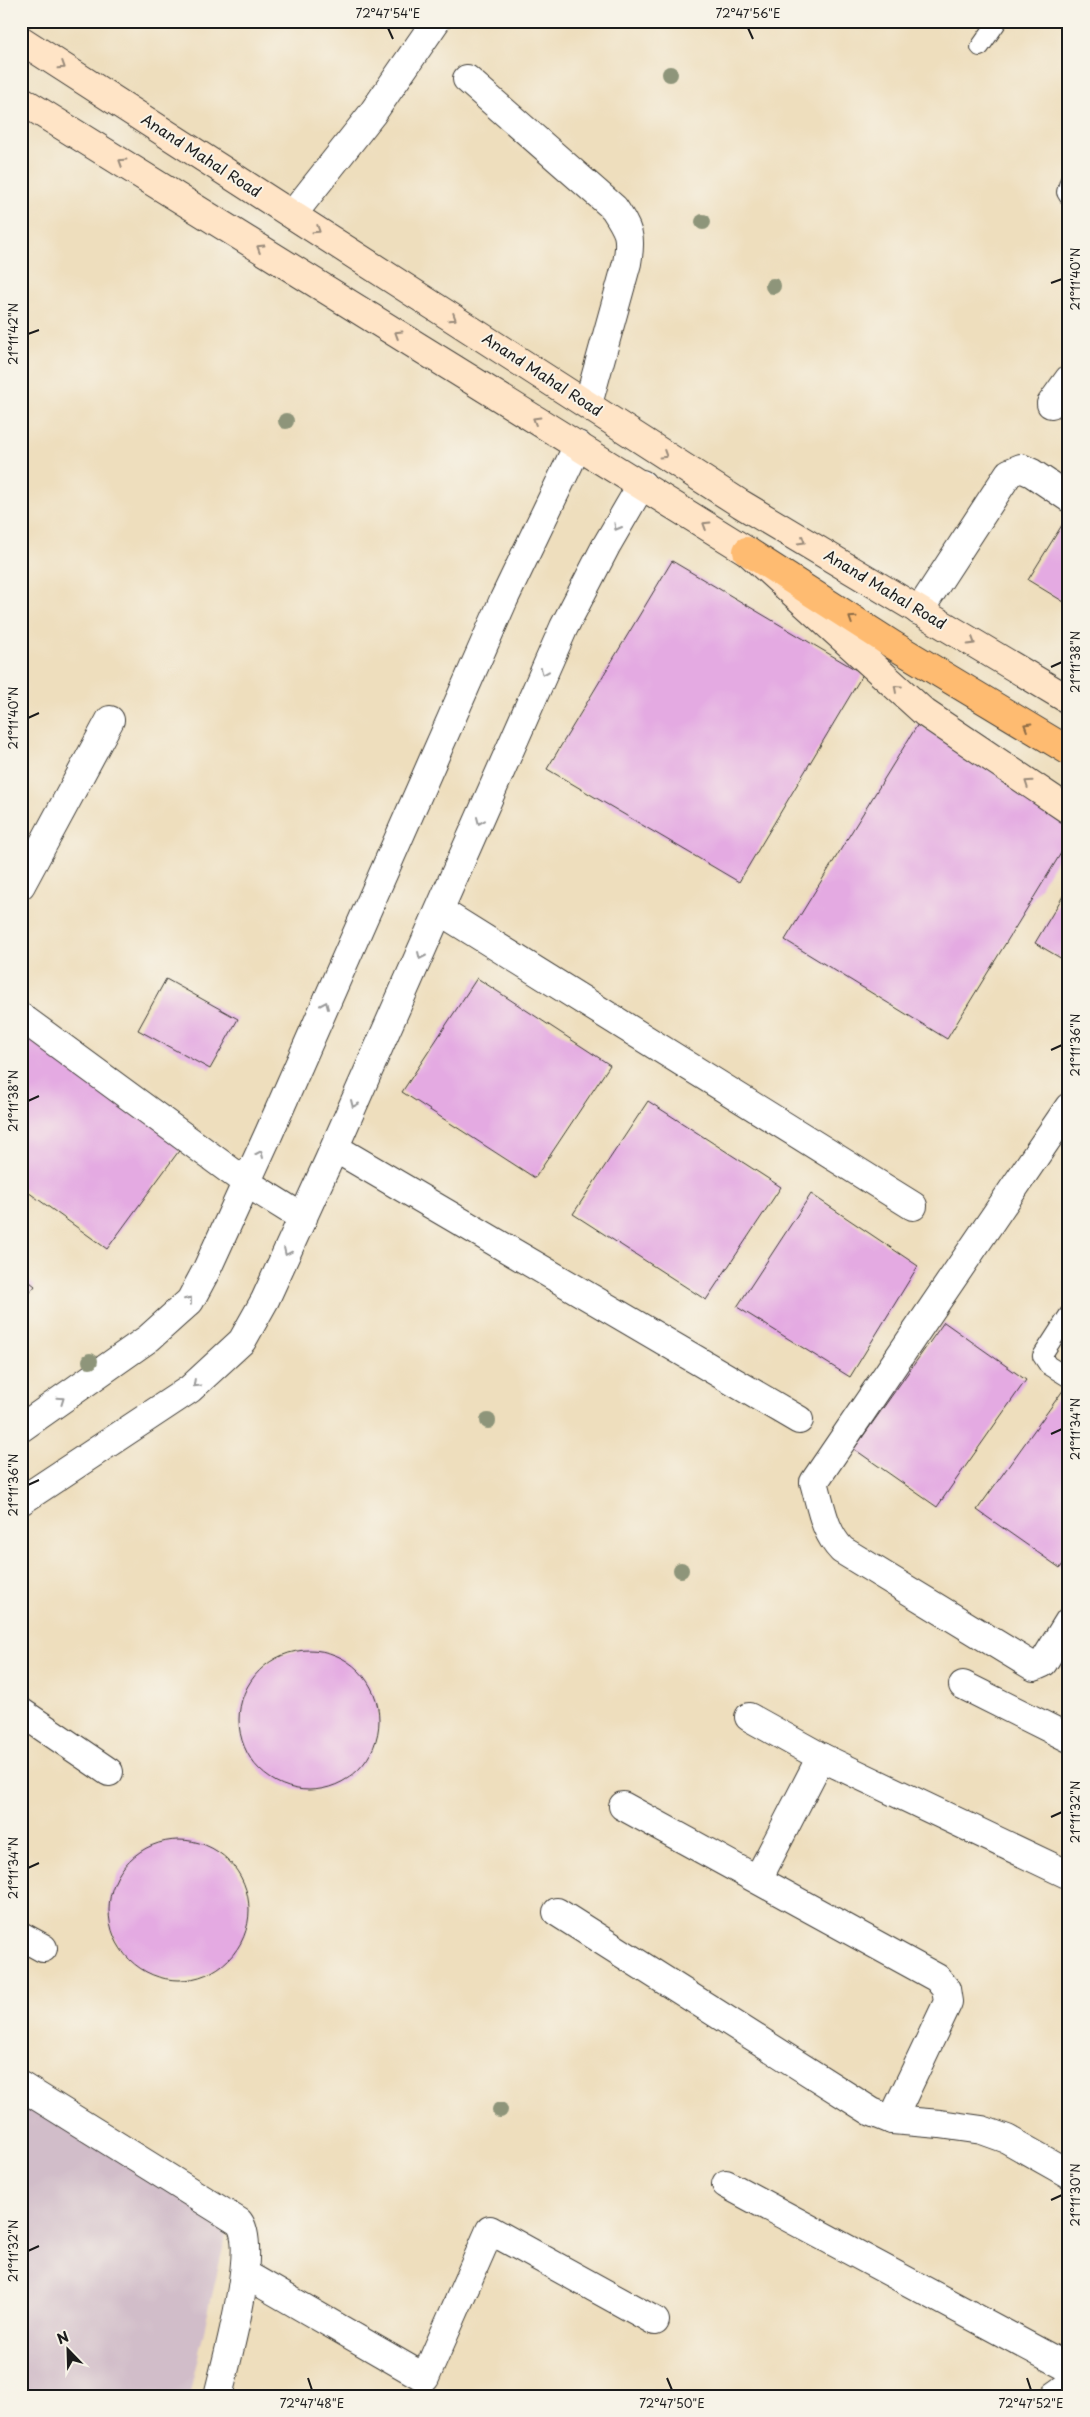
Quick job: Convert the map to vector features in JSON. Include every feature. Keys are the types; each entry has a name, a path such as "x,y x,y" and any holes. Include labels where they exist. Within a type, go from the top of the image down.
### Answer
{"highway":[{"path":"747,551 893,645 1069,751"}],"main road":[{"name":"Anand Mahal Road","path":"21,40 588,404 623,430 741,504 1069,700"},
{"path":"21,100 642,484 747,551 925,713 1069,810"}],"street":[{"path":"293,214 372,114 436,21"},
{"path":"467,79 614,208 624,223 631,242 627,263 588,404"},
{"path":"1051,404 1069,379"},
{"path":"21,1428 148,1338 190,1301 247,1184 504,598 589,452"},
{"path":"919,611 1009,473 1021,468 1032,473 1069,498"},
{"path":"21,1501 190,1390 242,1342 265,1300 303,1218 564,627 606,546 642,484"},
{"path":"21,886 110,720"},
{"path":"440,911 913,1206"},
{"path":"21,1017 247,1184 303,1218"},
{"path":"1069,1107 814,1482 832,1541 842,1550 1034,1667 1043,1663 1069,1622"},
{"path":"334,1148 799,1420"},
{"path":"963,1685 1069,1738"},
{"path":"21,1712 109,1772"},
{"path":"749,1717 821,1757 1069,1874"},
{"path":"758,1879 821,1757"},
{"path":"624,1806 937,1978 946,1989 948,2002 892,2120"},
{"path":"557,1912 872,2112 892,2120 982,2130 1007,2139 1069,2174"},
{"path":"21,2086 239,2222 244,2229 245,2274 218,2396"},
{"path":"726,2184 1069,2368"},
{"path":"245,2274 425,2378 490,2230 655,2321"},
{"path":"1055,2396 1069,2386"}],"lane":[{"path":"980,47 998,21"},
{"path":"1069,182 1066,192 1069,197"},
{"path":"1069,1314 1042,1356 1048,1365 1069,1378"}],"shaded area":[{"path":"21,2083 228,2226 189,2396 21,2396"}],"building":[{"path":"1067,517 1069,519 1069,605 1028,580"},
{"path":"672,561 863,674 739,882 547,769"},
{"path":"918,724 1069,816 1069,840 947,1039 785,940"},
{"path":"1069,886 1069,963 1035,943"},
{"path":"477,978 610,1065 535,1178 402,1092"},
{"path":"166,979 238,1019 210,1069 138,1030"},
{"path":"21,1026 184,1144 107,1249 21,1187"},
{"path":"648,1101 781,1187 706,1300 573,1214"},
{"path":"811,1194 918,1266 850,1377 737,1307"},
{"path":"21,1275 35,1286 21,1304"},
{"path":"944,1322 1026,1380 937,1507 854,1449"},
{"path":"1069,1382 1069,1556 1060,1568 977,1510"},
{"path":"309,1650 323,1651 336,1655 359,1670 374,1693 378,1706 378,1734 374,1747 359,1770 336,1785 323,1789 309,1790 295,1789 282,1785 259,1770 244,1747 240,1734 239,1720 240,1706 244,1693 259,1670 282,1655 295,1651"},
{"path":"179,1840 193,1841 206,1845 229,1860 244,1883 248,1896 248,1924 244,1937 229,1960 206,1975 193,1979 179,1980 165,1979 152,1975 129,1960 114,1937 110,1924 109,1910 110,1896 114,1883 129,1860 152,1845 165,1841"}]}
